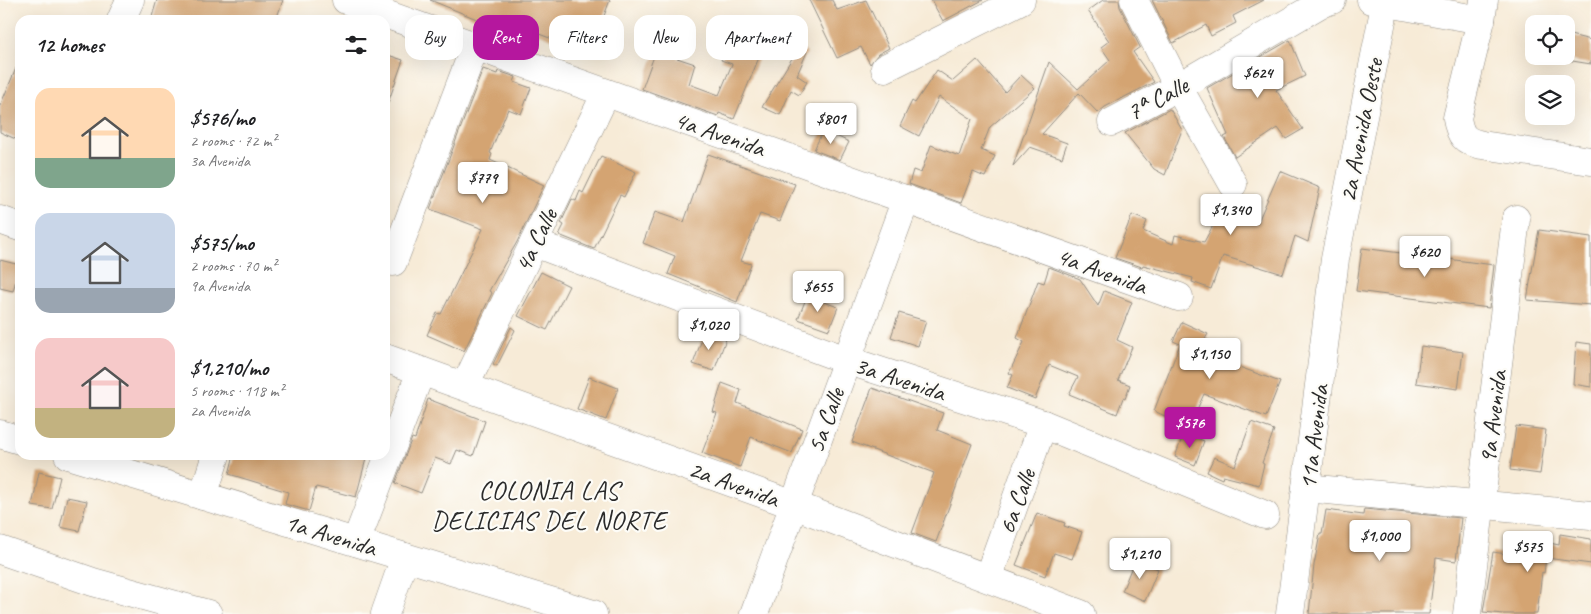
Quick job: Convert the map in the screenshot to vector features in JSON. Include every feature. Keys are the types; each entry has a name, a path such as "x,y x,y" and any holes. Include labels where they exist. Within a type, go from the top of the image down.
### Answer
{"street":[{"path":"124,15 130,0"},
{"name":"4a Avenida","path":"346,0 388,15"},
{"path":"885,68 1021,0"},
{"path":"1134,0 1178,87 1233,184"},
{"name":"7ª Calle","path":"1112,122 1178,87 1320,4 1332,0"},
{"path":"1380,1 1482,10 1457,118 1460,132 1469,142 1591,161"},
{"name":"2a Avenida Oeste","path":"1335,259 1380,1"},
{"name":"4a Avenida","path":"390,16 473,45"},
{"path":"393,262 473,51"},
{"name":"4a Avenida","path":"514,60 1179,297"},
{"name":"4a Calle","path":"465,386 606,93"},
{"name":"5a Calle","path":"754,614 906,199"},
{"name":"9a Avenida","path":"1467,614 1482,506 1516,219"},
{"path":"0,220 15,225"},
{"name":"3a Avenida","path":"534,243 846,360 1043,424 1266,515"},
{"name":"11a Avenida","path":"1290,614 1335,259"},
{"name":"2a Avenida","path":"390,360 794,505 1081,614"},
{"path":"390,453 421,371"},
{"name":"6a Calle","path":"988,578 1043,424"},
{"path":"0,434 15,438"},
{"name":"1a Avenida","path":"84,460 593,614"},
{"path":"203,496 214,460"},
{"path":"356,542 387,460"},
{"path":"1306,488 1591,515"},
{"path":"0,550 93,582 208,614"},
{"path":"385,614 404,557"}],"building":[{"path":"157,0 283,0 278,15 152,15"},
{"path":"430,0 610,0 604,15 549,15 549,38 539,34 539,15 473,15 473,18"},
{"path":"809,0 832,0 837,10 866,0 889,48 878,54 870,64 861,47 837,58"},
{"path":"931,0 983,0 943,21"},
{"path":"1103,0 1119,0 1120,7 1140,47 1133,52 1154,82 1105,107 1098,113 1079,93 1042,134 1067,143 1062,158 1030,147 1013,166 1049,62 1078,89 1110,60 1101,47 1109,41 1088,11"},
{"path":"1152,0 1264,0 1233,16 1236,23 1211,36 1206,25 1173,43"},
{"path":"1575,36 1591,40 1591,64 1575,61"},
{"path":"1290,40 1305,76 1276,90 1303,129 1286,139 1278,128 1235,157 1224,137 1228,135 1207,88"},
{"path":"390,56 403,60 390,97"},
{"path":"653,60 683,60 695,64 689,84 719,95 732,64 721,60 758,60 734,119 719,113 718,116 642,89"},
{"path":"791,60 804,60 797,75 807,82 799,95 791,90 780,115 762,107"},
{"path":"977,60 1005,92 1021,75 1035,88 990,127 981,150 995,156 985,177 973,172 961,203 909,184 913,170 921,173 931,145 959,156 972,119 939,97 919,136 900,126 912,101 915,103 937,70 953,81"},
{"path":"483,69 497,74 498,71 516,77 514,82 531,88 521,114 508,109 490,153 492,154 490,160 544,185 517,242 489,291 492,293 464,351 427,335 437,313 441,314 483,229 430,209"},
{"path":"15,71 15,139 0,132 0,106"},
{"path":"1170,109 1182,130 1165,175 1154,169 1125,133"},
{"path":"823,130 849,142 840,160 814,150"},
{"path":"708,154 795,184 780,221 760,214 741,261 751,264 737,302 668,274 675,256 643,243 655,212 684,222"},
{"path":"601,156 636,172 624,197 620,195 594,249 559,235 564,225 561,223 572,199 576,201 580,191 583,193"},
{"path":"1280,171 1320,188 1308,242 1295,236 1283,274 1223,256 1211,289 1192,282 1193,278 1143,265 1142,267 1115,258 1132,215 1147,221 1143,231 1173,244 1175,235 1204,242 1228,198 1234,199 1257,224"},
{"path":"1539,230 1591,237 1591,305 1527,300"},
{"path":"1362,248 1494,265 1489,308 1356,291"},
{"path":"0,260 15,264 13,291 0,288"},
{"path":"1049,267 1080,279 1098,306 1104,291 1132,302 1117,340 1132,347 1118,380 1130,385 1117,414 1069,394 1078,377 1049,365 1035,399 1007,388 1013,375 1009,373 1024,342 1017,338 1038,281 1044,283"},
{"path":"541,272 569,286 547,330 518,316"},
{"path":"807,296 838,307 829,330 798,319"},
{"path":"899,313 926,321 918,346 891,337"},
{"path":"1182,322 1208,334 1205,339 1228,347 1223,361 1280,382 1266,417 1204,394 1189,427 1154,411 1180,344 1173,341"},
{"path":"511,327 515,330 497,366 493,364"},
{"path":"705,331 726,339 714,371 693,364"},
{"path":"1576,342 1591,344 1591,387 1573,384"},
{"path":"1421,346 1463,352 1458,389 1416,383"},
{"path":"589,377 618,388 606,420 577,409"},
{"path":"722,383 741,390 737,403 802,429 792,453 751,437 740,467 702,453 717,413 713,412"},
{"path":"872,388 943,413 937,430 972,444 936,542 912,533 934,473 852,442"},
{"path":"428,399 485,421 473,456 457,450 451,464 435,458 421,493 395,483 412,438 415,439"},
{"path":"1251,422 1274,430 1262,463 1264,464 1259,485 1223,476 1222,479 1207,472 1214,457 1235,466"},
{"path":"1516,426 1546,430 1540,474 1510,470"},
{"path":"1184,433 1204,441 1195,465 1175,457"},
{"path":"233,460 366,460 356,497 316,487 309,511 285,504 288,492 229,474"},
{"path":"39,472 60,477 52,509 32,506"},
{"path":"67,497 87,501 79,531 60,527"},
{"path":"1364,509 1461,518 1456,561 1436,558 1429,614 1309,614 1314,565 1326,510 1363,515"},
{"path":"1037,513 1065,523 1064,526 1082,532 1072,559 1054,553 1045,576 1016,565"},
{"path":"1560,534 1591,539 1591,564 1546,558 1544,573 1542,572 1537,614 1483,612 1493,552 1513,555 1517,536 1559,545"},
{"path":"1135,559 1158,569 1145,601 1122,591"}],"district":[{"name":"COLONIA LAS DELICIAS DEL NORTE","path":"549,505"}]}
